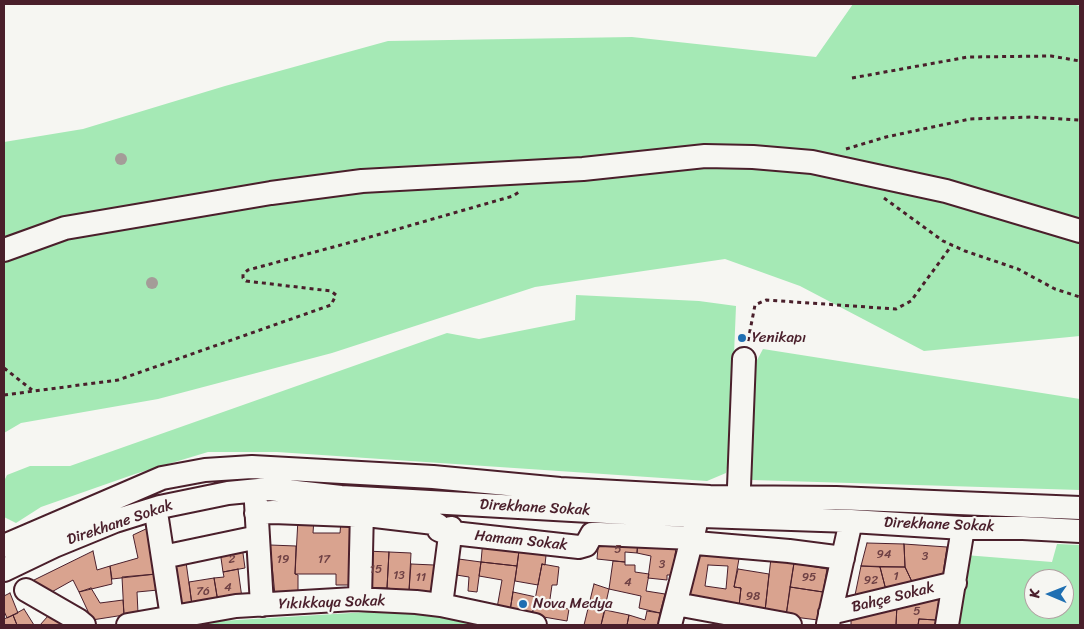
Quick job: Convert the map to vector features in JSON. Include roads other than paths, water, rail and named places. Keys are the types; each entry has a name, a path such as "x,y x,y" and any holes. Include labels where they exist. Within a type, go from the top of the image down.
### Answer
{"street":[{"path":"4,250 65,228 271,193 362,181 583,169 705,156 753,157 812,162 946,191 1080,231"},
{"path":"738,508 744,359"},
{"path":"4,546 162,478 205,470 252,467 433,477 560,489 710,498 738,508 836,498 1080,508"},
{"name":"Direkhane Sokak","path":"4,570 80,535 115,521 160,507 228,493 269,489 340,497 699,516 738,508 851,521 963,528 1023,528 1080,531"},
{"name":"Hamam Sokak","path":"258,538 256,508 362,512 434,523 438,525 439,530 579,547 586,544 592,534 692,538 696,543 843,558"},
{"path":"360,599 362,512"},
{"path":"699,516 673,615 790,625"},
{"path":"157,519 172,617"},
{"path":"829,619 851,521"},
{"path":"947,625 963,528"},
{"path":"441,605 450,531"},
{"path":"163,557 258,538 262,606"},
{"name":"Bahçe Sokak","path":"829,619 955,583"},
{"path":"26,590 84,625"},
{"name":"Yıkıkkaya Sokak","path":"128,625 172,617 198,619 236,606 360,599 441,605 535,625"}],"place":[{"name":"Yenikapı","path":"742,338"},
{"name":"Nova Medya","path":"523,604"}]}
